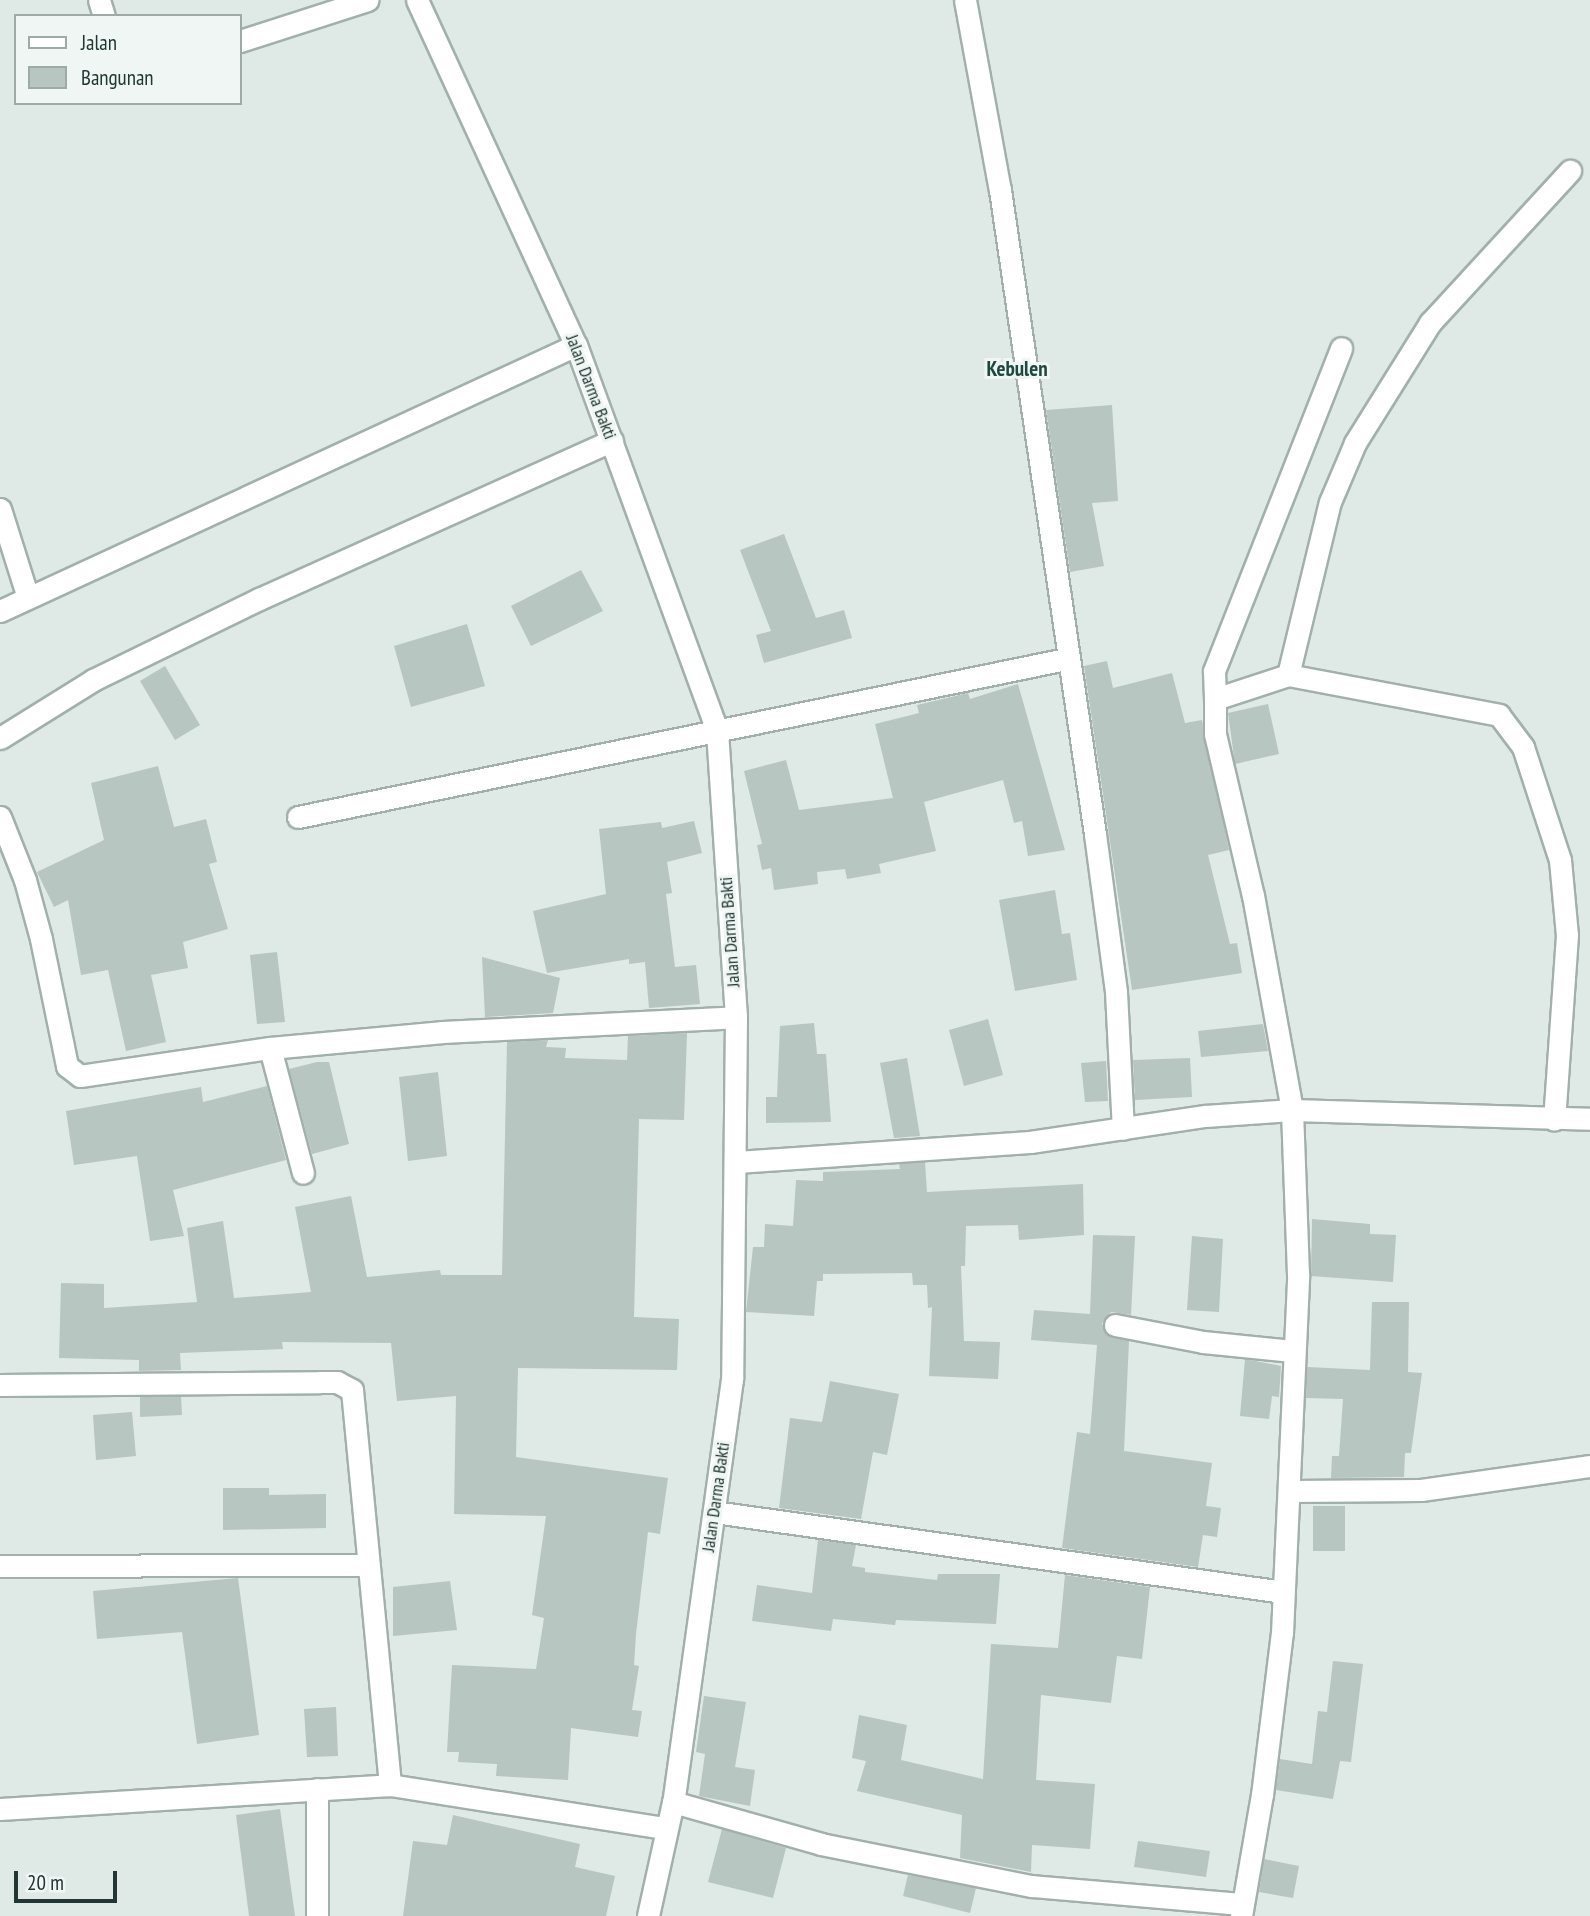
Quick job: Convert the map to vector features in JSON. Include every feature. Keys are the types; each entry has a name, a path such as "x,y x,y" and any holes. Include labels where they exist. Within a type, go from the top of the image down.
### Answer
{"street":[{"path":"242,40 368,0"},
{"name":"Jalan Darma Bakti","path":"417,0 576,345 717,731 736,1017 732,1379 673,1802 664,1828 648,1916"},
{"path":"965,0 1000,190 1116,992 1123,1129"},
{"path":"1288,675 1330,502 1361,433 1430,323 1570,171"},
{"path":"0,611 576,345"},
{"path":"673,1802 821,1844 1032,1886 1242,1910 1262,1795 1283,1592 1291,1491 1293,1351 1298,1274 1292,1110 1253,895 1215,734 1214,671 1341,348"},
{"path":"0,738 93,680 247,605 612,440"},
{"path":"0,509 28,598"},
{"path":"298,817 1066,659"},
{"path":"1215,699 1288,675 1499,715 1523,747 1560,860 1567,935 1554,1120"},
{"path":"0,817 41,939 70,1071 89,1075 271,1048 443,1032 736,1017"},
{"path":"271,1048 303,1173"},
{"path":"736,1162 1030,1142 1205,1115 1292,1110 1590,1119"},
{"path":"1115,1325 1203,1342 1293,1351"},
{"path":"0,1385 337,1382 352,1390 357,1413 368,1565 390,1785"},
{"path":"1291,1491 1421,1490 1590,1466"},
{"path":"714,1512 1283,1592"},
{"path":"0,1566 368,1565"},
{"path":"0,1809 390,1785 664,1828"},
{"path":"317,1789 317,1916"}],"building":[{"path":"1112,405 1118,501 1092,503 1104,566 1070,572 1046,410"},
{"path":"784,534 816,618 844,610 852,638 764,663 756,635 771,631 740,550"},
{"path":"581,570 603,611 531,646 511,606"},
{"path":"467,624 485,686 411,707 394,646"},
{"path":"1107,661 1113,688 1172,673 1185,723 1202,720 1229,850 1208,855 1230,944 1237,943 1242,973 1132,990 1084,666"},
{"path":"165,666 200,725 175,740 140,681"},
{"path":"1018,684 1065,850 1028,856 1022,821 1014,823 1003,780 924,802 936,851 879,864 881,873 847,879 845,869 817,872 818,884 774,890 771,868 762,870 757,845 762,844 744,771 786,760 799,810 893,798 875,724 919,713 917,705 968,693 970,699"},
{"path":"1268,704 1279,754 1235,764 1228,713"},
{"path":"158,766 174,827 206,819 217,862 209,864 228,929 183,942 188,968 151,975 166,1042 126,1051 108,970 81,975 68,900 54,907 37,872 104,840 91,783"},
{"path":"694,821 702,853 667,862 672,893 666,894 675,967 696,965 700,1004 649,1008 645,962 629,964 629,959 547,973 533,911 606,894 599,829 661,822 662,828"},
{"path":"1055,890 1062,934 1070,933 1077,980 1015,991 999,900"},
{"path":"277,952 285,1022 257,1024 250,955"},
{"path":"482,957 560,978 553,1013 485,1017"},
{"path":"988,1019 1003,1075 964,1086 949,1030"},
{"path":"814,1023 817,1054 826,1054 831,1122 766,1123 766,1097 777,1097 780,1026"},
{"path":"1263,1024 1268,1051 1201,1057 1198,1031"},
{"path":"687,1033 684,1120 639,1119 634,1317 679,1319 677,1370 518,1368 516,1457 668,1478 660,1534 648,1532 636,1634 634,1665 639,1666 632,1710 642,1711 638,1737 571,1728 568,1780 496,1776 497,1764 458,1762 459,1752 447,1752 452,1665 536,1669 544,1618 532,1615 546,1516 454,1514 456,1396 397,1401 391,1343 282,1342 283,1349 180,1353 181,1370 139,1371 139,1360 59,1358 61,1283 104,1284 104,1308 197,1302 187,1228 223,1221 234,1298 311,1292 295,1207 351,1196 367,1277 440,1270 441,1275 502,1275 507,1042 548,1040 546,1047 566,1048 565,1058 627,1060 628,1036"},
{"path":"907,1058 920,1136 894,1138 880,1063"},
{"path":"1190,1058 1192,1097 1135,1100 1133,1060"},
{"path":"1106,1061 1108,1101 1085,1102 1081,1063"},
{"path":"329,1062 349,1144 312,1154 289,1069"},
{"path":"438,1072 447,1156 408,1161 399,1077"},
{"path":"267,1086 286,1160 173,1190 184,1236 150,1241 137,1156 74,1165 66,1111 201,1087 203,1102"},
{"path":"925,1162 927,1192 1083,1184 1084,1235 1019,1240 1018,1225 966,1226 965,1266 961,1266 964,1341 1000,1342 998,1379 929,1376 932,1307 928,1308 927,1285 913,1285 912,1273 823,1274 823,1281 817,1281 814,1316 746,1312 753,1247 764,1247 765,1224 793,1226 796,1180 823,1181 823,1172 900,1169 899,1164"},
{"path":"1312,1219 1370,1224 1370,1234 1396,1235 1393,1282 1311,1276"},
{"path":"1093,1235 1135,1236 1131,1315 1111,1312 1102,1323 1107,1335 1129,1341 1124,1451 1212,1463 1206,1506 1221,1508 1217,1537 1203,1535 1198,1567 1062,1548 1077,1432 1090,1434 1097,1345 1031,1340 1034,1310 1090,1314"},
{"path":"1192,1236 1223,1239 1219,1312 1187,1310"},
{"path":"1372,1302 1409,1302 1408,1372 1422,1373 1411,1453 1405,1453 1404,1477 1331,1478 1332,1456 1339,1456 1343,1399 1306,1398 1307,1367 1370,1370"},
{"path":"1245,1359 1281,1366 1279,1397 1272,1396 1269,1419 1240,1416"},
{"path":"830,1381 899,1394 887,1455 873,1452 861,1519 779,1508 790,1418 822,1422"},
{"path":"181,1396 182,1415 140,1417 140,1397"},
{"path":"132,1412 136,1456 96,1460 93,1415"},
{"path":"223,1488 269,1488 269,1495 326,1494 326,1528 223,1530"},
{"path":"1313,1506 1345,1506 1345,1551 1313,1551"},
{"path":"818,1540 856,1545 852,1566 865,1568 865,1572 937,1580 938,1574 1000,1574 996,1624 896,1620 895,1625 833,1619 831,1631 752,1621 757,1585 812,1593"},
{"path":"1065,1575 1150,1587 1142,1659 1117,1656 1111,1703 1041,1695 1036,1780 1095,1784 1090,1849 1032,1845 1031,1872 960,1858 962,1815 857,1791 866,1761 852,1758 859,1715 907,1725 901,1760 983,1779 991,1644 1058,1648"},
{"path":"238,1578 259,1735 197,1744 182,1632 97,1639 93,1591"},
{"path":"450,1581 457,1630 393,1636 393,1587"},
{"path":"1333,1661 1363,1664 1351,1762 1340,1761 1333,1799 1276,1790 1280,1759 1312,1764 1318,1711 1327,1712"},
{"path":"704,1696 746,1702 735,1767 755,1770 750,1806 699,1796 705,1754 696,1752"},
{"path":"336,1707 338,1756 307,1757 304,1709"},
{"path":"280,1809 295,1916 249,1916 236,1815"},
{"path":"453,1815 580,1844 575,1867 615,1876 606,1916 403,1916 413,1841 447,1845"},
{"path":"722,1829 786,1848 773,1898 708,1882"},
{"path":"1138,1841 1210,1851 1206,1877 1134,1867"},
{"path":"1264,1859 1299,1866 1293,1898 1259,1892"},
{"path":"908,1875 976,1888 970,1913 903,1896"}],"district":[{"name":"Kebulen","path":"1017,369"}]}
